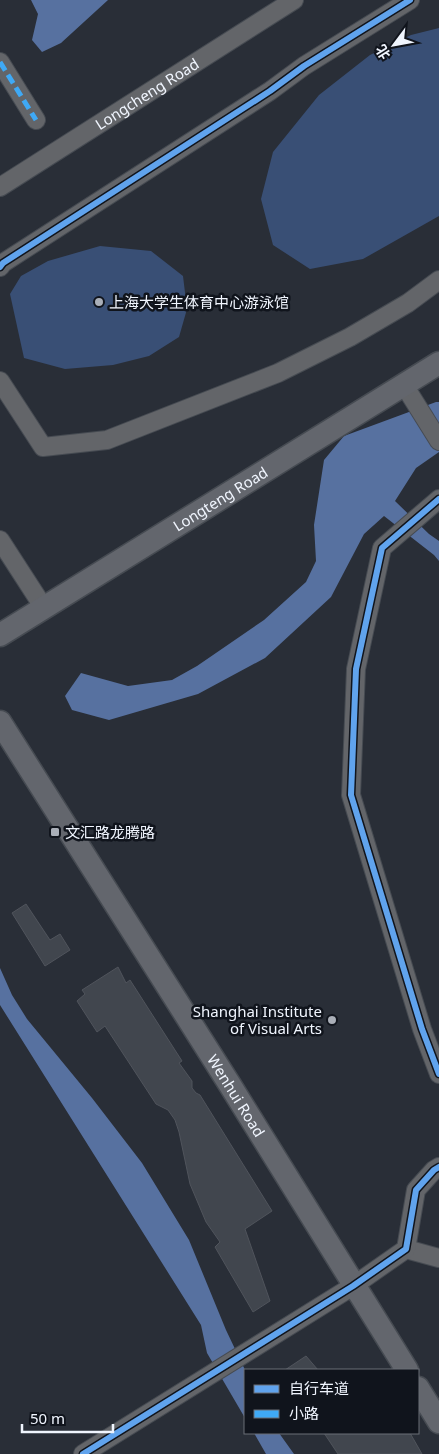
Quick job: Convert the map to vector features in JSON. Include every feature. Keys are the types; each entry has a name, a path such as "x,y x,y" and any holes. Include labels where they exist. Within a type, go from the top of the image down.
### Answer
{"main road":[{"name":"Longteng Road","path":"0,635 439,363"},
{"name":"Wenhui Road","path":"0,722 406,1369"},
{"path":"419,1390 439,1422"}],"street":[{"name":"Longcheng Road","path":"0,187 294,0"},
{"path":"0,268 3,263 270,91 304,66 410,0"},
{"path":"0,62 36,120"},
{"path":"0,381 44,447 107,440 278,373 350,337 408,303 439,280"},
{"path":"404,384 439,441"},
{"path":"439,499 382,548 356,669 351,795 422,1028 439,1074"},
{"path":"0,540 44,608"},
{"path":"83,1454 353,1286 406,1249 416,1190 439,1167"},
{"path":"406,1249 439,1258"}],"shaded area":[{"path":"31,0 108,0 61,43 42,52 32,40 38,14"},
{"path":"439,28 439,216 363,259 310,269 273,245 261,199 273,152 319,95 370,55 411,35"},
{"name":"上海大学生体育中心游泳馆","path":"100,246 151,251 183,276 187,309 179,337 149,356 113,365 65,369 24,358 10,294 21,276 48,261"},
{"path":"439,402 439,452 416,468 395,501 429,534 439,541 439,561 384,516 364,534 331,597 265,658 198,694 109,720 72,710 65,696 81,673 128,686 172,680 197,666 264,620 306,582 316,561 314,525 324,460 344,436"},
{"path":"0,968 12,995 27,1019 142,1163 189,1240 226,1330 245,1369 244,1416 207,1353 201,1325 0,1005"},
{"path":"255,1434 280,1434 294,1454 266,1454"}],"building":[{"path":"26,904 50,940 60,934 70,950 45,966 12,913"},
{"path":"118,967 126,983 130,980 182,1061 179,1063 192,1081 192,1088 200,1095 272,1211 245,1229 270,1301 253,1312 215,1247 220,1242 206,1222 190,1184 175,1120 168,1110 156,1104 105,1026 97,1032 77,1001 85,994 82,990"},
{"path":"306,1356 317,1369 286,1369"},
{"path":"325,1434 411,1434 422,1454 338,1454"}],"marked path":[{"path":"0,62 36,120"}],"cycle path":[{"path":"0,267 3,263 270,91 304,66 410,0"},
{"path":"439,499 382,548 356,669 351,795 422,1029 439,1074"},
{"path":"83,1454 353,1286 406,1249 416,1190 439,1167"}],"place":[{"name":"上海大学生体育中心游泳馆","path":"99,302"},
{"name":"文汇路龙腾路","path":"55,832"},
{"name":"Shanghai Institute of Visual Arts","path":"332,1020"}]}
